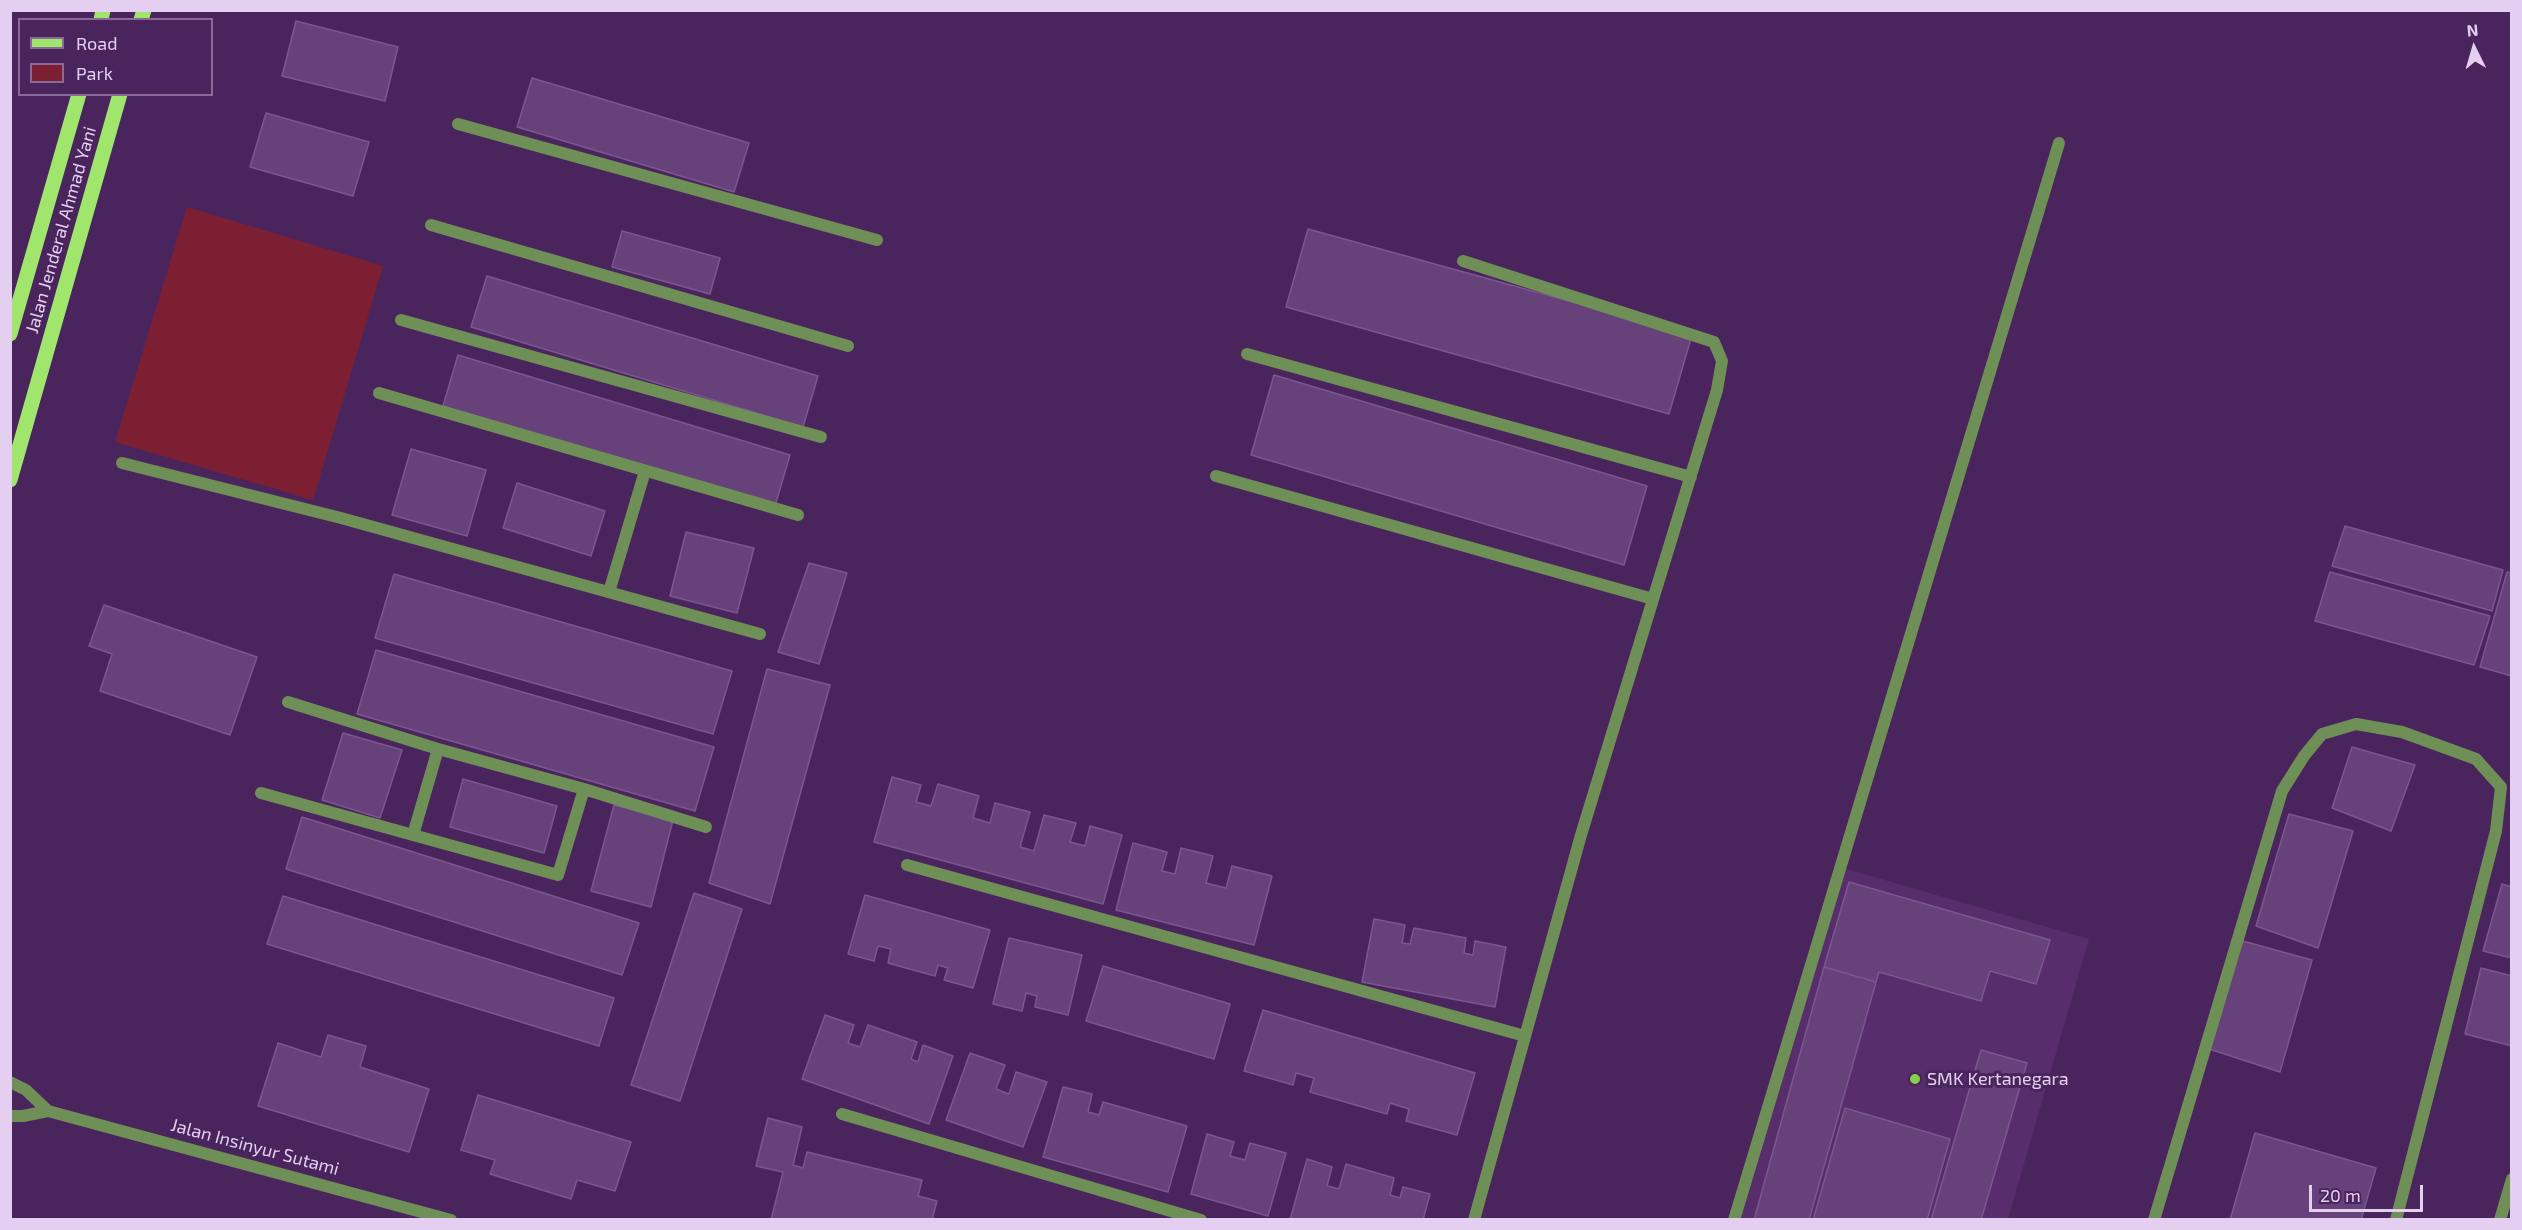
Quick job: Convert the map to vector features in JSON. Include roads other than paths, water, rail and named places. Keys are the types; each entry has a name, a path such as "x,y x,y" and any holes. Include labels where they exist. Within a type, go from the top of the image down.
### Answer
{"main road":[{"name":"Jalan Jenderal Ahmad Yani","path":"10,334 78,96"},
{"name":"Jalan Jenderal Ahmad Yani","path":"10,480 119,96"}],"street":[{"path":"458,124 877,240"},
{"path":"1734,1220 2059,143"},
{"path":"430,225 848,346"},
{"path":"1463,261 1714,342 1722,361 1719,381 1691,477 1581,835 1474,1220"},
{"path":"401,320 821,437"},
{"path":"1247,354 1691,477"},
{"path":"379,393 798,515"},
{"path":"122,463 341,518 760,634"},
{"path":"609,592 645,471"},
{"path":"1216,476 1653,599"},
{"path":"288,702 438,749 584,789 706,827"},
{"path":"2154,1220 2283,791 2304,756 2322,734 2356,724 2402,732 2476,759 2501,787 2496,831 2396,1220"},
{"path":"413,835 438,749"},
{"path":"261,793 558,875 584,789"},
{"path":"908,865 1525,1036"},
{"name":"Jalan Insinyur Sutami","path":"10,1082 26,1090 48,1110 451,1220"},
{"name":"Jalan Insinyur Sutami","path":"10,1116 23,1116 48,1110"},
{"path":"842,1114 1201,1220"},
{"path":"2500,1220 2511,1179"}],"place":[{"name":"SMK Kertanegara","path":"1915,1079"}]}
